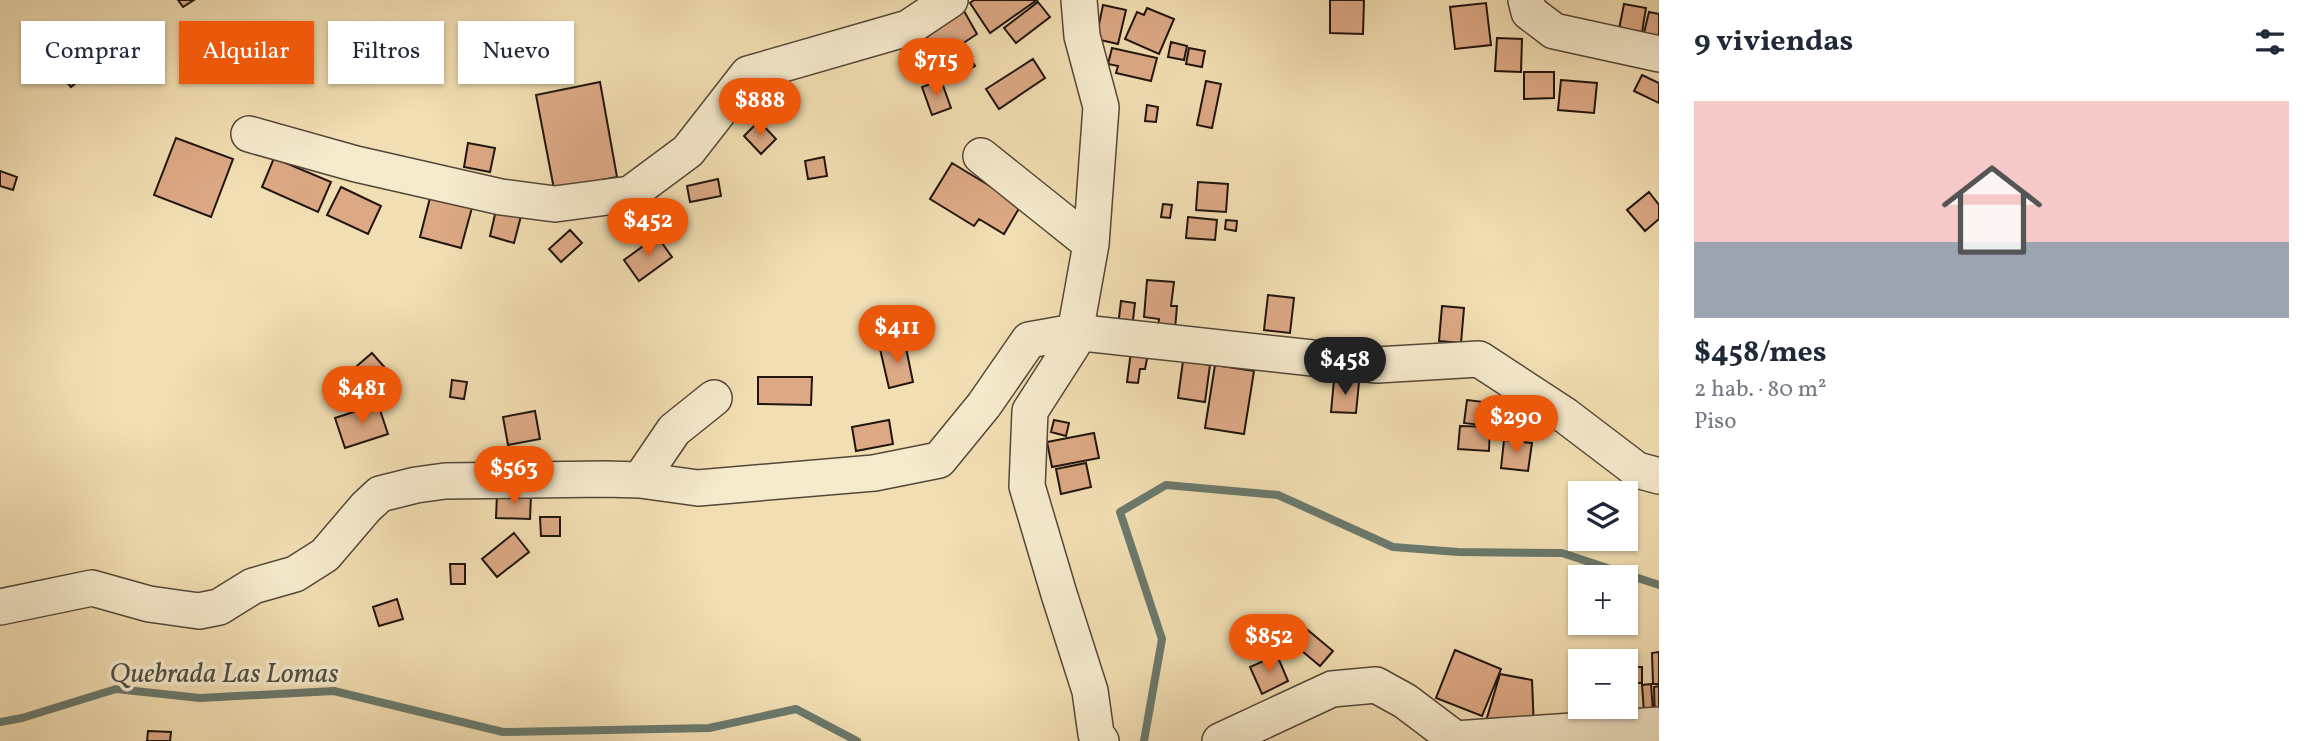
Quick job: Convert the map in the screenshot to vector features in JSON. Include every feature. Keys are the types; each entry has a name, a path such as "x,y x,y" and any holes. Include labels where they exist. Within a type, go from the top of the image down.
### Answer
{"street":[{"path":"249,134 356,164 500,197 555,204 629,194 688,151 748,74 908,28 950,0"},
{"path":"1079,0 1082,36 1101,107 1091,244 1073,344 1030,411 1027,485 1090,691 1096,734 1101,741"},
{"path":"1525,0 1529,12 1555,31 1659,54"},
{"path":"981,156 1091,244"},
{"path":"0,607 92,589 149,604 199,611 219,607 253,586 295,574 325,555 380,494 416,485 445,481 640,480 698,488 874,473 939,460 984,405 1028,340 1074,332 1377,365 1479,359 1566,416 1637,470 1659,477"},
{"path":"640,480 674,430 714,398"},
{"path":"1220,741 1332,689 1376,685 1405,701 1456,740 1659,725"}],"building":[{"path":"178,0 194,0 183,7"},
{"path":"974,0 1037,0 990,33 970,3"},
{"path":"1330,0 1364,0 1363,34 1330,33"},
{"path":"1038,2 1050,17 1016,43 1004,28"},
{"path":"1486,3 1491,45 1455,49 1450,7"},
{"path":"1624,4 1646,8 1641,38 1618,34"},
{"path":"1103,5 1126,10 1118,44 1096,39"},
{"path":"1147,8 1174,19 1159,54 1125,39 1137,12 1144,15"},
{"path":"964,11 977,34 962,44 975,66 952,80 925,34"},
{"path":"1649,12 1659,14 1659,41 1643,37"},
{"path":"1497,38 1522,39 1521,72 1495,71"},
{"path":"1171,42 1187,46 1184,60 1168,57"},
{"path":"1112,48 1157,58 1151,81 1116,73 1118,66 1108,64"},
{"path":"1189,48 1205,51 1202,67 1186,64"},
{"path":"1033,59 1045,78 999,109 986,89"},
{"path":"1524,72 1554,72 1554,98 1524,99"},
{"path":"1642,75 1659,83 1659,103 1634,91"},
{"path":"941,80 951,108 932,115 922,87"},
{"path":"1561,80 1597,83 1594,113 1558,110"},
{"path":"1206,81 1221,84 1212,128 1197,125"},
{"path":"600,82 617,177 554,189 536,95"},
{"path":"1147,105 1158,107 1156,122 1145,121"},
{"path":"759,121 776,139 761,154 744,136"},
{"path":"176,138 233,159 211,217 154,195"},
{"path":"468,143 495,148 490,172 464,167"},
{"path":"824,157 827,176 808,179 805,161"},
{"path":"274,158 331,182 318,212 262,187"},
{"path":"952,163 1021,205 1004,234 979,219 974,226 930,199"},
{"path":"0,171 17,177 13,190 0,186"},
{"path":"718,179 721,196 690,202 687,186"},
{"path":"1198,182 1228,184 1226,212 1196,210"},
{"path":"341,187 381,206 368,234 327,215"},
{"path":"1649,192 1659,205 1659,219 1645,231 1627,210"},
{"path":"431,194 473,204 461,248 420,237"},
{"path":"1163,204 1172,205 1170,218 1161,217"},
{"path":"496,210 521,216 514,243 490,236"},
{"path":"1188,217 1217,220 1215,240 1186,238"},
{"path":"1226,220 1237,221 1236,231 1225,229"},
{"path":"570,230 582,243 561,262 549,249"},
{"path":"657,236 672,257 639,281 624,260"},
{"path":"1147,280 1174,282 1171,306 1177,306 1175,329 1158,328 1159,319 1144,317"},
{"path":"1268,295 1294,298 1290,333 1264,330"},
{"path":"1121,301 1135,303 1132,328 1118,326"},
{"path":"1442,306 1464,308 1461,343 1439,341"},
{"path":"905,343 913,382 889,388 880,349"},
{"path":"1131,351 1148,354 1145,369 1140,369 1138,383 1127,382"},
{"path":"372,353 393,377 373,396 351,371"},
{"path":"1183,361 1210,365 1205,402 1178,398"},
{"path":"1215,365 1254,371 1244,434 1205,428"},
{"path":"758,377 812,377 811,405 758,404"},
{"path":"452,380 467,382 464,399 450,397"},
{"path":"1334,380 1359,382 1356,413 1331,412"},
{"path":"1467,400 1492,403 1489,426 1464,423"},
{"path":"378,404 388,434 345,448 335,418"},
{"path":"535,411 540,439 508,445 503,417"},
{"path":"889,420 893,444 856,451 852,427"},
{"path":"1054,420 1069,423 1066,436 1051,432"},
{"path":"1460,426 1490,427 1489,451 1458,449"},
{"path":"1094,433 1099,458 1052,467 1047,442"},
{"path":"1504,440 1532,443 1528,471 1501,468"},
{"path":"1086,463 1091,487 1061,494 1056,469"},
{"path":"497,494 531,495 530,519 496,518"},
{"path":"540,517 560,517 560,536 541,536"},
{"path":"514,533 529,552 497,577 482,559"},
{"path":"450,564 465,564 465,584 451,584"},
{"path":"397,599 403,619 379,626 373,607"},
{"path":"1303,626 1333,651 1320,666 1290,641"},
{"path":"1455,650 1501,669 1482,716 1436,698"},
{"path":"1659,652 1659,684 1653,684 1652,653"},
{"path":"1277,655 1288,681 1262,694 1250,667"},
{"path":"1638,667 1642,667 1642,683 1638,683"},
{"path":"1500,674 1532,680 1534,729 1486,721"},
{"path":"1651,684 1653,711 1644,712 1642,685"},
{"path":"1659,686 1659,721 1655,721 1654,687"},
{"path":"1574,719 1613,719 1614,726 1574,730"},
{"path":"148,731 171,732 170,741 147,741"}],"waterway":[{"name":"Quebrada Las Lomas","path":"1144,741 1162,639 1120,512 1166,485 1278,495 1393,547 1458,552 1562,553 1659,585"},
{"name":"Quebrada Las Lomas","path":"0,722 22,718 116,689 200,698 334,691 503,732 709,728 796,709 857,741"}]}
